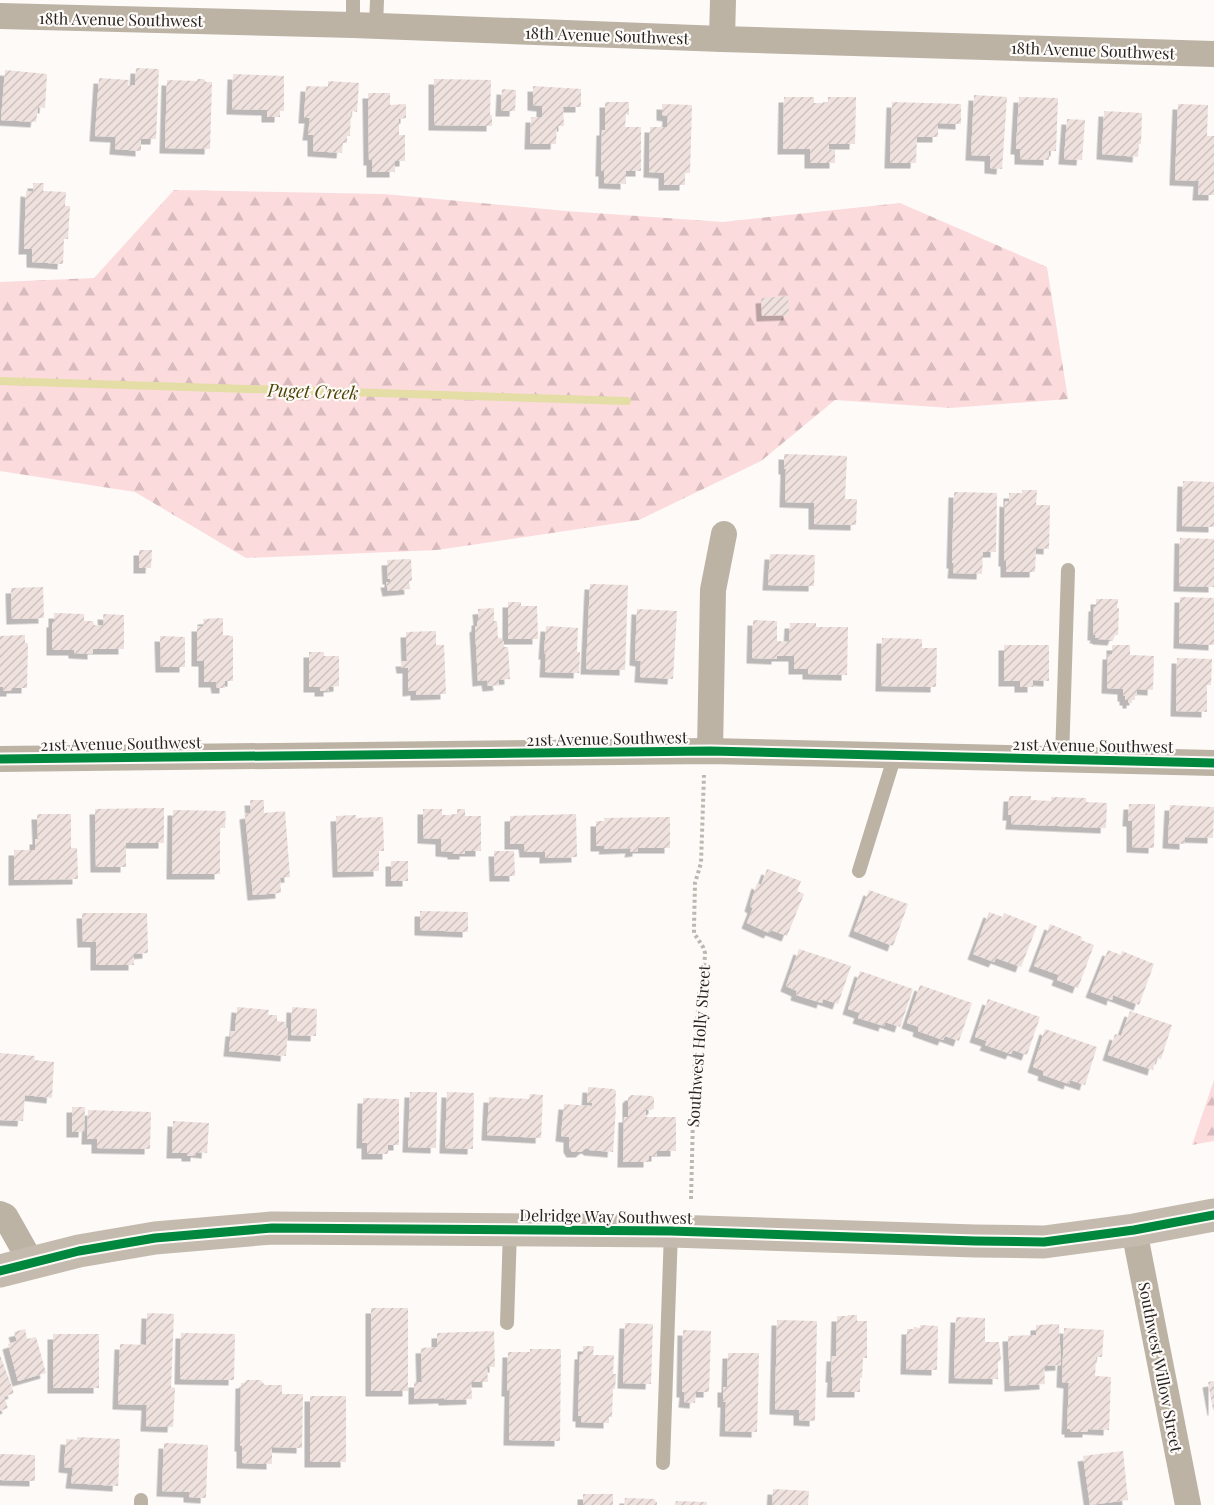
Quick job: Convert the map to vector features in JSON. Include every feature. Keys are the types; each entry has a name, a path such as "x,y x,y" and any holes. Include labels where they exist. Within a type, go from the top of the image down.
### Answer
{"main road":[{"name":"Delridge Way Southwest","path":"15,1267 79,1251 144,1240 247,1229 672,1231 1044,1242 1134,1230 1214,1215"}],"street":[{"path":"722,39 723,0"},
{"name":"18th Avenue Southwest","path":"0,16 44,9 360,17 722,39 1214,54"},
{"path":"710,752 713,590 724,534"},
{"name":"21st Avenue Southwest","path":"0,759 710,752 1214,763"},
{"path":"0,1214 5,1216 15,1267"},
{"name":"Southwest Willow Street","path":"1134,1230 1188,1505"}],"lane":[{"path":"360,17 376,0"},
{"path":"1062,759 1068,570"},
{"path":"859,871 895,755"},
{"path":"507,1323 510,1230"},
{"path":"663,1463 672,1231"}],"green space":[{"path":"174,190 384,194 566,211 723,222 900,203 1047,267 1068,399 950,408 835,400 761,461 639,520 437,550 246,558 135,492 0,471 0,282 94,278"},
{"path":"1214,1080 1214,1141 1192,1145"}],"building":[{"path":"136,68 159,69 156,139 141,139 141,151 115,149 116,137 95,136 99,78 129,80 128,85 135,85"},
{"path":"5,70 47,74 45,108 38,107 36,122 1,120"},
{"path":"233,74 284,76 284,111 280,111 280,117 267,117 267,110 232,109"},
{"path":"197,79 212,82 210,149 165,148 167,80 197,81"},
{"path":"434,79 491,80 492,126 434,125"},
{"path":"328,81 359,83 357,112 351,111 350,136 347,136 347,143 343,143 342,153 313,151 313,135 308,135 310,118 304,118 306,86 328,87"},
{"path":"533,86 581,89 581,107 563,107 564,126 557,126 556,144 530,144 531,117 542,117 542,106 533,105"},
{"path":"502,89 516,90 515,111 501,111"},
{"path":"368,93 390,93 390,105 406,104 406,118 399,119 399,135 405,135 405,161 395,161 395,172 372,172 372,160 369,160"},
{"path":"974,95 1007,97 1002,169 990,168 990,156 971,155"},
{"path":"784,97 814,97 814,103 828,103 828,97 856,97 855,144 829,144 829,150 835,150 835,163 810,163 810,149 783,149"},
{"path":"1019,97 1058,98 1056,151 1049,151 1049,160 1020,159 1020,149 1016,149"},
{"path":"605,102 629,102 629,115 626,114 625,127 641,127 641,171 626,171 626,184 604,183 604,171 601,171"},
{"path":"892,102 961,104 961,124 938,123 938,137 917,137 916,163 890,163"},
{"path":"662,104 692,105 690,173 685,173 685,185 664,185 664,173 649,172 650,127 667,127 668,116 662,115"},
{"path":"1178,104 1208,105 1207,136 1214,136 1214,195 1198,195 1199,181 1175,180"},
{"path":"1104,111 1142,113 1141,144 1139,144 1138,157 1102,154"},
{"path":"1067,119 1085,120 1082,160 1064,159"},
{"path":"33,183 44,183 43,191 66,192 65,206 70,206 68,239 64,239 63,264 32,262 32,249 24,249 26,191 33,192"},
{"path":"788,296 789,315 762,316 761,298"},
{"path":"784,454 847,456 845,499 857,499 856,525 814,524 814,503 785,502"},
{"path":"1183,481 1214,482 1214,527 1182,526"},
{"path":"1022,490 1037,490 1036,505 1050,505 1049,549 1036,548 1035,572 1006,572 1006,561 1004,561 1005,501 1009,502 1009,493 1022,493"},
{"path":"954,492 997,493 996,552 983,552 982,574 953,573"},
{"path":"1180,538 1214,539 1214,587 1179,586"},
{"path":"139,550 152,550 151,568 139,568"},
{"path":"770,554 815,555 814,586 768,585"},
{"path":"411,559 410,589 388,591 386,582 390,582 390,579 388,579 387,560"},
{"path":"590,584 628,585 625,670 586,669"},
{"path":"43,587 44,618 12,619 11,588"},
{"path":"1180,597 1214,598 1214,645 1179,643"},
{"path":"1096,599 1118,599 1118,635 1115,635 1113,640 1098,639 1095,638 1096,635 1093,635"},
{"path":"508,602 521,602 521,606 537,606 538,639 508,639"},
{"path":"494,608 498,638 504,641 504,647 508,647 510,679 498,680 499,685 488,686 487,680 478,681 475,627 479,620 478,609"},
{"path":"637,609 677,611 673,679 640,677 641,661 635,660"},
{"path":"54,613 84,614 84,621 93,621 94,625 104,626 103,614 124,615 124,649 93,649 93,654 74,653 74,650 52,650"},
{"path":"223,618 223,635 233,636 233,681 225,681 225,688 217,688 216,682 204,682 204,661 197,661 197,626 204,626 203,619"},
{"path":"753,620 777,621 777,641 789,642 790,623 816,623 816,627 848,627 847,675 808,674 808,669 794,669 794,656 777,656 777,659 752,658"},
{"path":"546,626 578,628 579,673 545,672"},
{"path":"436,631 436,645 444,645 446,694 416,695 416,690 408,691 408,668 402,668 401,661 407,661 406,632"},
{"path":"25,635 25,643 28,643 27,688 12,688 12,691 3,691 3,687 0,687 0,636"},
{"path":"160,636 185,637 185,667 161,667"},
{"path":"882,638 922,639 922,648 937,648 936,687 881,686"},
{"path":"1004,645 1049,645 1049,681 1033,680 1033,687 1020,687 1020,681 1004,681"},
{"path":"1112,645 1130,645 1130,655 1154,656 1153,690 1137,689 1137,696 1132,703 1125,700 1123,689 1107,688 1108,654 1112,654"},
{"path":"309,652 324,652 324,656 339,656 339,686 329,687 329,691 320,691 320,687 309,687"},
{"path":"1177,658 1212,659 1211,685 1207,685 1207,712 1176,711"},
{"path":"1009,796 1031,796 1031,800 1051,801 1051,797 1086,798 1086,802 1107,803 1106,828 1011,824 1012,815 1008,815"},
{"path":"250,800 264,800 264,813 285,811 290,877 280,878 281,893 253,895 245,814 251,813"},
{"path":"1129,804 1155,804 1154,848 1132,847 1132,821 1128,821"},
{"path":"1170,805 1214,807 1213,838 1185,837 1185,844 1168,843"},
{"path":"164,808 164,843 126,843 126,867 96,867 95,809"},
{"path":"423,809 442,809 442,815 457,815 457,809 465,809 465,816 481,816 481,851 453,854 453,852 441,851 441,839 423,838"},
{"path":"173,810 226,811 225,828 220,828 220,874 172,874"},
{"path":"37,814 71,814 71,848 77,848 78,879 14,880 14,850 35,850 35,839 38,839"},
{"path":"576,814 577,857 545,858 545,852 525,852 524,844 510,844 510,816"},
{"path":"356,815 356,818 383,817 384,851 379,851 379,871 338,872 336,816"},
{"path":"670,817 670,848 638,848 638,851 630,852 631,848 604,849 605,846 596,846 596,821 605,821 604,818"},
{"path":"494,851 514,851 515,876 495,876"},
{"path":"391,861 408,861 408,881 391,881"},
{"path":"767,869 801,881 797,891 804,894 787,936 771,930 769,933 747,923 753,908 750,906 757,883 761,885"},
{"path":"869,890 908,904 893,946 854,931"},
{"path":"420,911 468,912 468,932 420,930"},
{"path":"989,912 1003,917 1004,913 1037,926 1021,967 996,958 994,962 973,954"},
{"path":"82,913 147,913 148,953 134,954 134,965 96,965 96,942 83,942"},
{"path":"1050,924 1082,937 1081,940 1094,945 1078,988 1057,980 1059,975 1034,966"},
{"path":"799,949 851,966 838,1004 823,999 822,1003 796,995 797,991 786,986"},
{"path":"1108,950 1121,955 1122,951 1154,964 1139,1005 1113,995 1112,1000 1091,992"},
{"path":"860,971 913,989 900,1027 885,1022 884,1026 858,1018 860,1013 848,1009"},
{"path":"920,985 972,1003 959,1041 945,1036 943,1040 918,1031 919,1027 907,1023"},
{"path":"988,999 1040,1017 1027,1055 1013,1050 1011,1054 985,1045 987,1041 975,1037"},
{"path":"237,1007 269,1010 268,1015 277,1015 277,1021 285,1022 285,1028 288,1028 286,1056 229,1051 231,1031 235,1031"},
{"path":"292,1007 317,1009 316,1036 291,1035"},
{"path":"1130,1011 1172,1025 1161,1059 1156,1058 1153,1070 1108,1055 1115,1034 1121,1036"},
{"path":"1045,1029 1097,1047 1085,1085 1070,1080 1069,1084 1043,1075 1044,1071 1033,1067"},
{"path":"0,1053 35,1056 34,1060 54,1062 52,1098 25,1095 23,1121 0,1120"},
{"path":"588,1087 616,1091 613,1152 586,1148 581,1152 572,1152 569,1147 569,1137 561,1136 564,1104 592,1106 592,1103 587,1102"},
{"path":"410,1092 437,1092 436,1148 408,1147"},
{"path":"447,1092 474,1093 473,1149 445,1148"},
{"path":"530,1094 543,1095 541,1138 487,1135 489,1097 529,1099"},
{"path":"631,1095 654,1098 654,1108 646,1110 646,1117 676,1117 676,1151 657,1151 657,1156 649,1156 649,1162 623,1162 624,1117 628,1117 628,1098"},
{"path":"363,1098 399,1099 399,1145 388,1145 388,1154 367,1154 367,1143 362,1143"},
{"path":"72,1107 85,1107 84,1132 72,1132"},
{"path":"88,1110 151,1112 150,1149 97,1148 97,1139 87,1139"},
{"path":"173,1121 209,1123 207,1153 196,1152 196,1156 187,1156 187,1153 172,1153"},
{"path":"371,1308 408,1308 408,1391 371,1391"},
{"path":"147,1313 174,1314 171,1387 175,1388 173,1427 146,1426 147,1405 118,1404 120,1344 146,1345"},
{"path":"857,1315 857,1321 867,1321 867,1358 863,1358 860,1392 832,1392 832,1356 836,1356 837,1316"},
{"path":"956,1317 985,1318 985,1342 999,1342 1001,1360 998,1362 998,1379 954,1378"},
{"path":"777,1320 817,1321 815,1421 799,1420 799,1410 775,1409"},
{"path":"625,1323 653,1324 651,1384 623,1383"},
{"path":"1059,1324 1061,1365 1044,1366 1045,1384 1010,1386 1008,1336 1036,1335 1036,1325"},
{"path":"920,1325 938,1326 937,1370 906,1369 907,1329 920,1328"},
{"path":"1064,1328 1104,1330 1102,1357 1096,1357 1095,1376 1111,1377 1109,1430 1088,1429 1088,1432 1070,1432 1070,1429 1067,1429 1069,1383 1062,1382"},
{"path":"25,1329 27,1339 36,1337 46,1373 18,1381 8,1344 17,1341 14,1332"},
{"path":"683,1330 711,1331 709,1392 696,1392 695,1403 684,1402 685,1392 682,1392"},
{"path":"494,1331 495,1367 487,1367 488,1382 471,1382 472,1399 414,1399 414,1382 422,1382 421,1348 437,1347 437,1333"},
{"path":"181,1333 235,1334 234,1380 180,1379"},
{"path":"53,1334 99,1334 99,1388 53,1388"},
{"path":"583,1346 594,1346 593,1355 614,1355 615,1389 613,1389 612,1417 609,1417 609,1423 581,1422 581,1416 578,1416 580,1354 583,1354"},
{"path":"530,1349 561,1349 560,1441 509,1440 508,1352 530,1352"},
{"path":"728,1353 759,1353 757,1432 725,1431 726,1402 723,1402 723,1387 727,1387"},
{"path":"0,1355 14,1393 4,1397 8,1408 0,1411"},
{"path":"247,1380 260,1380 265,1385 282,1385 282,1394 303,1394 302,1448 272,1447 272,1464 242,1463 241,1383"},
{"path":"1214,1381 1214,1410 1213,1410 1208,1382"},
{"path":"310,1396 346,1396 346,1462 310,1462"},
{"path":"77,1437 120,1439 118,1486 71,1483 73,1468 64,1467 66,1439 77,1440"},
{"path":"164,1443 208,1445 206,1498 189,1497 189,1492 162,1491"},
{"path":"1123,1451 1128,1500 1090,1505 1083,1456"},
{"path":"0,1454 35,1455 35,1481 0,1480"},
{"path":"773,1489 809,1491 808,1505 772,1505"},
{"path":"583,1494 613,1494 613,1505 583,1505"},
{"path":"625,1498 655,1499 657,1505 624,1505"},
{"path":"676,1501 707,1502 707,1505 675,1505"}],"waterway":[{"name":"Puget Creek","path":"0,381 627,401"}],"cycle path":[{"path":"0,759 710,751 1214,763"},
{"path":"0,1271 79,1251 155,1238 272,1228 671,1231 1044,1242 1134,1230 1214,1215"}]}
